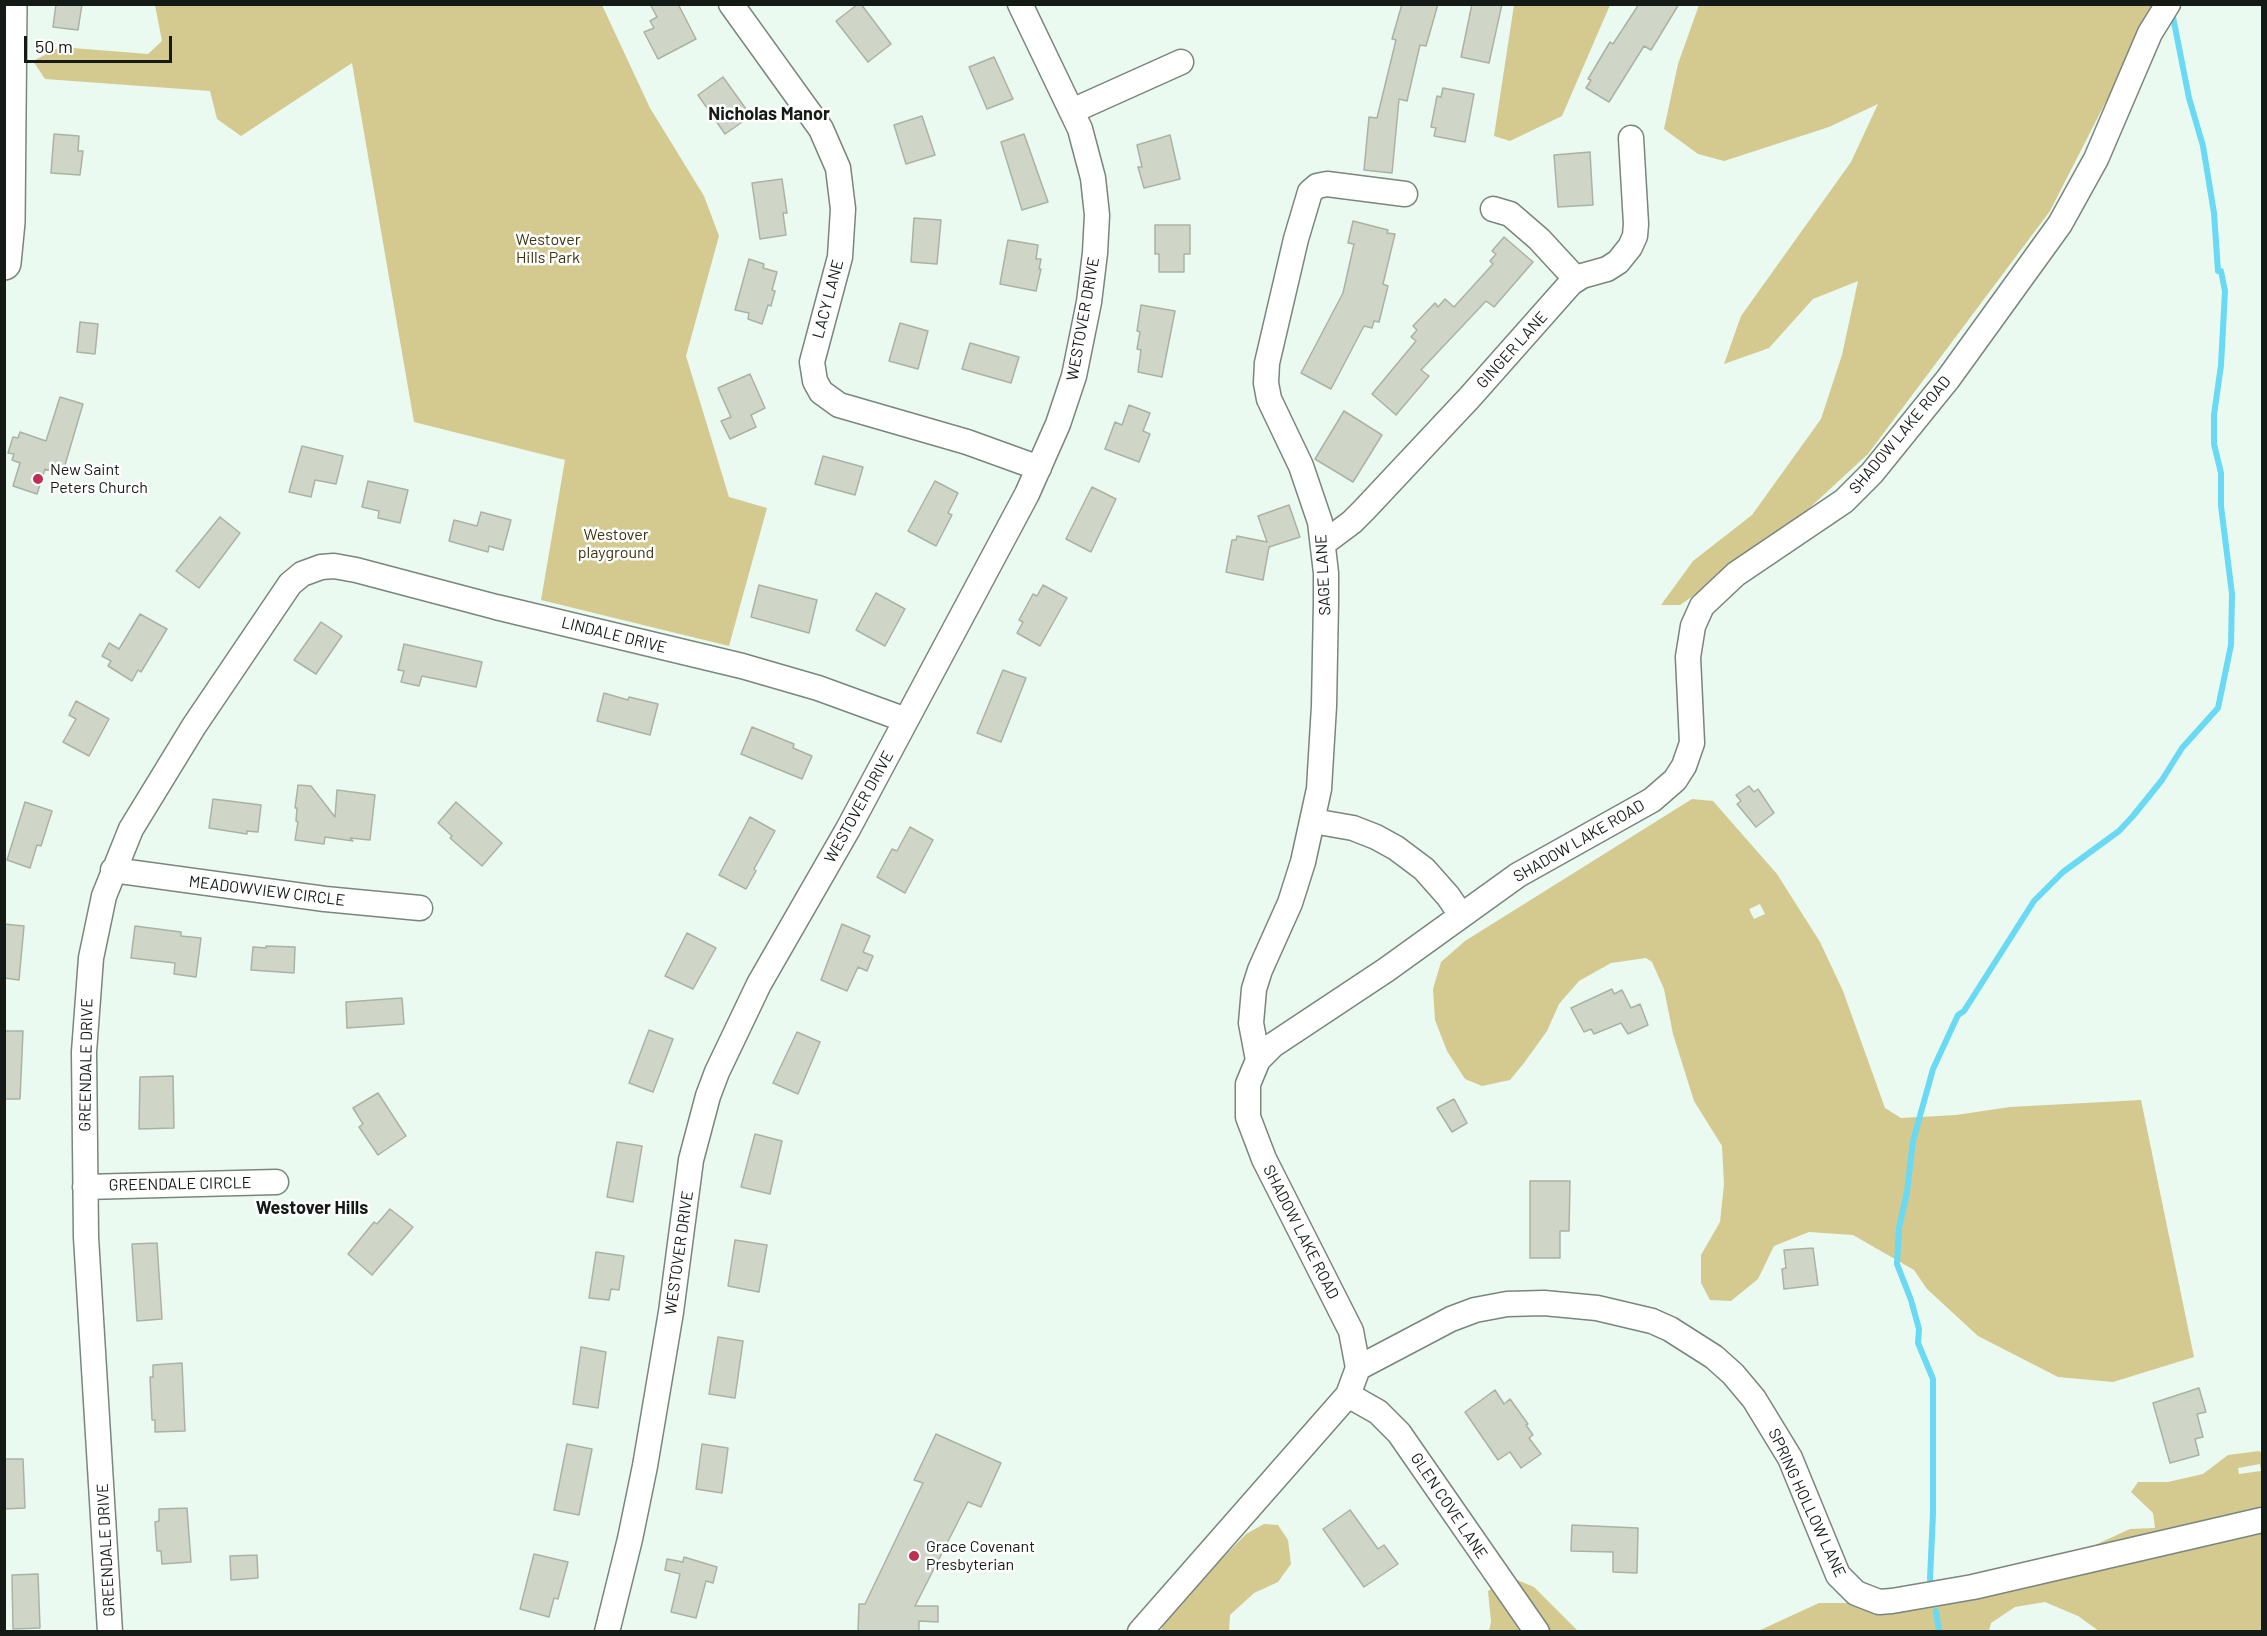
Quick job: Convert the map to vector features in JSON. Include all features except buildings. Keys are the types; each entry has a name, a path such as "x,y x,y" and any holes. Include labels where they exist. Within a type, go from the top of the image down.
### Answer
{"street":[{"path":"4,263 8,222 10,4"},
{"name":"LACY LANE","path":"731,4 816,121 838,168 843,209 840,257 812,362 815,381 821,392 839,405 967,442 1039,468"},
{"name":"WESTOVER DRIVE","path":"607,1632 633,1528 645,1466 671,1312 691,1160 703,1112 717,1072 759,984 848,829 945,645 989,568 1039,468 1064,408 1074,376 1089,302 1095,252 1097,215 1094,178 1087,150 1072,111 1020,4"},
{"name":"SHADOW LAKE ROAD","path":"1358,1368 1351,1331 1264,1159 1248,1117 1248,1084 1258,1060 1272,1045 1386,970 1518,875 1652,800 1675,780 1684,766 1692,743 1688,657 1693,627 1702,606 1736,574 1844,501 1872,473 1948,379 2060,224 2096,159 2150,33 2168,4"},
{"path":"1072,111 1181,62"},
{"path":"1493,209 1510,214 1539,239 1576,279 1607,269 1618,262 1630,247 1635,236 1631,138"},
{"name":"SAGE LANE","path":"1258,1060 1251,1023 1254,989 1260,970 1290,903 1313,821 1319,789 1324,706 1326,573 1324,543 1312,494 1269,399 1266,382 1267,363 1276,319 1310,192 1317,186 1327,184 1405,195"},
{"name":"GINGER LANE","path":"1324,543 1364,510 1576,279"},
{"name":"LINDALE DRIVE","path":"318,568 334,566 356,570 496,607 742,666 818,688 906,720"},
{"name":"GREENDALE DRIVE","path":"110,1632 88,1281 85,1187 84,1052 88,985 95,932 113,870 131,829 156,787 290,584 302,574 318,568"},
{"path":"1313,821 1353,828 1396,848 1424,869 1461,915"},
{"name":"MEADOWVIEW CIRCLE","path":"113,870 325,899 420,908"},
{"name":"GREENDALE CIRCLE","path":"85,1187 276,1182"},
{"name":"SPRING HOLLOW LANE","path":"1358,1368 1450,1319 1475,1310 1507,1304 1545,1303 1597,1308 1652,1321 1670,1329 1714,1357 1733,1374 1754,1399 1790,1458 1839,1575 1856,1593 1879,1602 1973,1587 2262,1520"},
{"path":"1140,1632 1348,1395 1358,1368"},
{"name":"GLEN COVE LANE","path":"1348,1395 1378,1412 1399,1433 1537,1632"}],"green space":[{"name":"Westover Hills Park","path":"155,5 602,5 650,108 704,196 719,236 686,356 729,497 767,508 729,646 541,600 565,460 414,422 352,63 241,136 217,119 210,91 45,79 33,61 60,47 148,54 162,41"},
{"path":"1514,5 1610,5 1562,116 1510,141 1494,136"},
{"path":"1699,5 2162,5 2121,72 2050,211 1868,454 1804,513 1725,574 1680,605 1661,605 1693,561 1752,515 1821,419 1842,355 1858,281 1813,299 1769,348 1724,364 1741,316 1851,162 1878,104 1829,127 1724,161 1698,154 1664,129 1678,64"},
{"path":"1692,799 1713,801 1777,874 1820,942 1843,991 1885,1108 1901,1118 1956,1115 2010,1107 2141,1100 2194,1357 2113,1382 2058,1377 1978,1336 1927,1289 1914,1270 1853,1235 1809,1232 1774,1246 1758,1279 1731,1301 1710,1300 1701,1283 1701,1255 1720,1222 1724,1184 1722,1146 1694,1101 1673,1034 1664,989 1652,962 1646,958 1611,963 1579,981 1559,1004 1547,1031 1510,1080 1482,1086 1465,1079 1447,1051 1435,1020 1433,989 1441,962 1465,941","holes":["1760,904 1765,914 1754,919 1749,909"]},
{"path":"2259,1451 2262,1453 2262,1631 2099,1631 2078,1616 2045,1602 2015,1607 1991,1623 1989,1631 1756,1632 1819,1603 1854,1603 2071,1556 2130,1529 2155,1528 2153,1513 2131,1492 2138,1482 2168,1482 2203,1474 2228,1455","holes":["2260,1464 2261,1471 2239,1474 2238,1468"]},
{"path":"1264,1524 1278,1525 1288,1540 1291,1564 1278,1582 1254,1593 1230,1615 1229,1631 1161,1632 1165,1617 1246,1534"},
{"path":"1510,1577 1534,1587 1578,1631 1489,1631 1491,1622 1488,1591"}],"waterway":[{"path":"1930,1579 1933,1513 1933,1379 1918,1343 1919,1329 1897,1264 1899,1228 1907,1192 1913,1141 1933,1069 1958,1015 1964,1011 2034,901 2063,872 2119,831 2162,780 2182,748 2218,708 2231,645 2232,594 2221,506 2221,473 2214,444 2214,415 2221,365 2225,291 2221,271 2218,271 2214,213 2203,146 2189,98 2172,12"},
{"path":"1936,1611 1939,1632"}],"place":[{"name":"New Saint Peters Church","path":"38,479"},
{"name":"Grace Covenant Presbyterian","path":"914,1556"}],"district":[{"name":"Nicholas Manor","path":"769,114"},
{"name":"Westover Hills","path":"312,1208"}],"park label":[{"name":"Westover playground","path":"616,544"}]}
